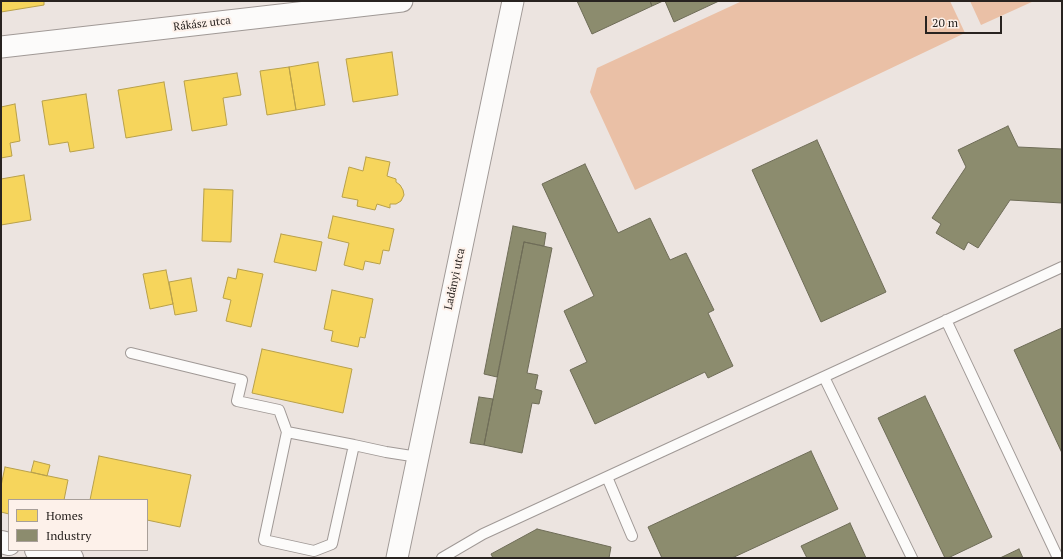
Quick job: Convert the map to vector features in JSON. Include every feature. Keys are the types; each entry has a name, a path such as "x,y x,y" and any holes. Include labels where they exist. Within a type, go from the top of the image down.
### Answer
{"main road":[{"path":"40,551 72,558"}],"street":[{"name":"Rákász utca","path":"1,47 402,1"},
{"name":"Ladányi utca","path":"397,558 513,1"}],"lane":[{"path":"442,558 454,555 483,534 1062,267"},
{"path":"946,320 1058,558"},
{"path":"131,354 242,380 237,401 279,410 287,432 264,540 314,551 332,544 354,445"},
{"path":"824,377 912,558"},
{"path":"287,432 418,457"},
{"path":"607,477 632,536"}],"shaded area":[{"path":"742,1 950,1 965,33 635,190 590,92 597,68"},
{"path":"970,1 1034,1 981,25"}],"building: Homes":[{"path":"1,1 44,1 44,5 1,12"},
{"path":"392,52 398,95 353,102 346,59"},
{"path":"318,62 325,105 296,110 289,67"},
{"path":"289,67 296,110 267,115 260,71"},
{"path":"237,73 241,95 223,98 227,125 192,131 184,81"},
{"path":"164,82 172,130 126,138 118,90"},
{"path":"86,94 94,148 70,152 68,142 49,145 42,101"},
{"path":"15,104 20,141 10,143 12,156 1,158 1,107"},
{"path":"366,157 390,162 387,176 396,179 396,182 403,190 404,195 401,201 396,204 390,204 390,208 377,204 375,210 357,206 358,200 342,197 349,167 363,171"},
{"path":"24,175 31,220 1,225 1,179"},
{"path":"204,189 233,190 231,242 202,241"},
{"path":"333,216 394,229 389,251 383,250 380,264 365,261 363,270 344,265 349,243 328,238"},
{"path":"281,234 322,242 316,271 274,262"},
{"path":"238,269 263,274 251,327 226,321 231,300 223,298 228,277 236,279"},
{"path":"166,270 173,304 150,309 143,274"},
{"path":"191,278 197,311 175,315 169,282"},
{"path":"332,290 373,299 365,338 360,337 358,347 331,341 333,331 324,329"},
{"path":"262,349 352,369 343,413 252,393"},
{"path":"99,456 191,475 180,527 148,520 148,499 90,499"},
{"path":"34,461 50,465 47,476 31,472"},
{"path":"5,467 68,480 64,499 8,499 8,514 1,512 1,486"}],"building: Industry":[{"path":"577,1 650,1 652,6 592,34"},
{"path":"650,1 663,1 652,6"},
{"path":"665,1 719,1 674,22"},
{"path":"1008,126 1018,147 1062,149 1062,203 1010,200 978,248 968,242 964,250 936,233 941,224 932,218 966,167 958,150"},
{"path":"817,140 886,292 821,322 752,170"},
{"path":"585,164 618,233 650,218 670,260 686,253 714,310 708,313 733,366 708,378 705,372 595,424 570,370 587,362 564,311 594,296 542,184"},
{"path":"513,226 546,233 544,246 524,242 497,377 484,374"},
{"path":"524,242 552,248 527,373 538,375 535,389 542,391 539,404 532,403 522,453 484,445"},
{"path":"1062,328 1062,453 1014,350"},
{"path":"925,396 992,537 948,558 945,558 878,418"},
{"path":"479,397 493,399 484,445 470,443"},
{"path":"811,451 838,509 732,558 662,558 648,527"},
{"path":"850,523 866,558 807,558 801,546"},
{"path":"537,529 611,547 609,558 493,558 491,554"},
{"path":"1019,549 1023,558 1000,558"}]}
